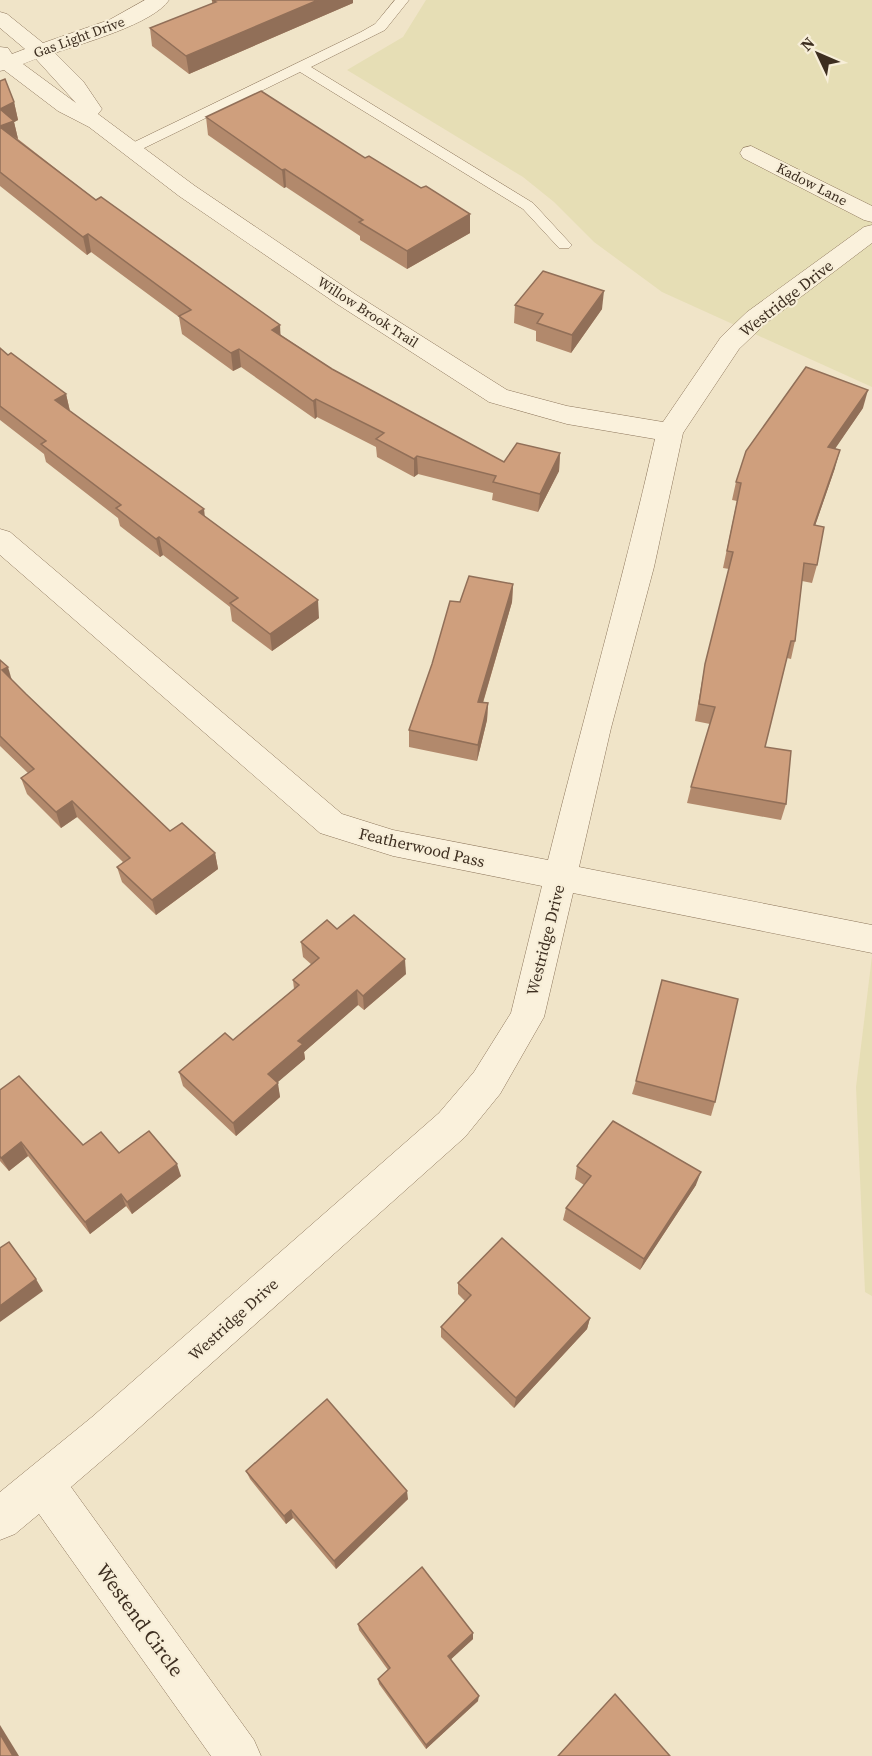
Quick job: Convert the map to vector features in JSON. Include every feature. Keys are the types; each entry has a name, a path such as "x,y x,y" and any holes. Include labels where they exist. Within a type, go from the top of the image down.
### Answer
{"street":[{"name":"Gas Light Drive","path":"2,58 34,46 132,17 156,1"},
{"name":"Willow Brook Trail","path":"0,18 34,46 86,98 97,122"},
{"name":"Willow Brook Trail","path":"2,58 66,106 97,122 187,191 346,299 498,396 567,415 670,432"},
{"name":"Kadow Lane","path":"751,153 872,214"},
{"name":"Westridge Drive","path":"0,1519 106,1431 452,1125 487,1083 527,1017 596,728 640,567 670,432 730,343 756,318 872,232"},
{"name":"Featherwood Pass","path":"0,539 331,824 393,843 872,939"},
{"name":"Westend Circle","path":"43,1484 238,1756"}],"lane":[{"path":"131,149 381,27 402,0"},
{"path":"301,67 528,206 564,245"}],"shaded area":[{"path":"426,0 872,0 872,387 662,292 594,242 554,202 523,177 347,70 403,37"},
{"path":"872,956 872,1296 865,1292 856,1087"}],"building":[{"path":"212,0 318,0 186,56 150,28 216,2"},
{"path":"5,79 14,102 0,109 0,81"},
{"path":"261,91 365,158 369,156 421,188 426,186 470,214 407,251 359,222 363,220 285,169 282,170 206,117"},
{"path":"0,109 14,121 0,126"},
{"path":"0,127 96,200 101,197 280,325 272,330 332,369 504,462 517,443 560,453 540,494 493,482 496,476 417,456 414,459 376,439 384,433 316,399 313,401 239,349 231,353 179,316 191,310 88,234 83,237 0,172"},
{"path":"543,271 604,291 572,335 537,323 543,314 515,305"},
{"path":"0,348 8,355 11,353 66,394 55,400 204,509 199,512 318,600 270,634 230,603 238,598 159,537 156,539 116,508 121,505 41,444 46,441 0,406"},
{"path":"806,367 868,390 828,447 840,450 814,525 824,527 817,565 804,563 795,641 791,641 765,747 791,751 786,804 691,787 715,707 699,704 705,664 733,552 727,551 741,483 736,482 746,451"},
{"path":"469,576 513,584 478,702 488,703 478,745 409,730 432,664 450,601 460,602"},
{"path":"0,660 8,667 2,670 170,831 182,823 215,853 152,900 117,867 130,858 72,801 56,812 21,778 34,769 0,736"},
{"path":"354,915 405,959 363,996 357,990 298,1041 303,1044 268,1074 278,1083 233,1123 179,1072 225,1033 233,1040 299,985 293,980 319,958 301,942 327,920 337,929"},
{"path":"662,980 738,999 715,1102 636,1081"},
{"path":"19,1076 83,1145 101,1132 119,1153 149,1131 177,1164 127,1202 121,1194 85,1222 21,1142 1,1158 0,1156 0,1090"},
{"path":"613,1121 701,1172 644,1259 566,1208 591,1176 577,1166"},
{"path":"502,1238 590,1318 516,1398 441,1327 471,1295 458,1283"},
{"path":"9,1242 36,1279 0,1306 0,1248"},
{"path":"327,1399 407,1491 334,1561 291,1510 284,1516 246,1471"},
{"path":"422,1567 473,1633 448,1656 479,1696 426,1745 378,1679 390,1668 358,1624"},
{"path":"615,1694 670,1756 558,1756"},
{"path":"0,1734 13,1756 0,1756"}]}
